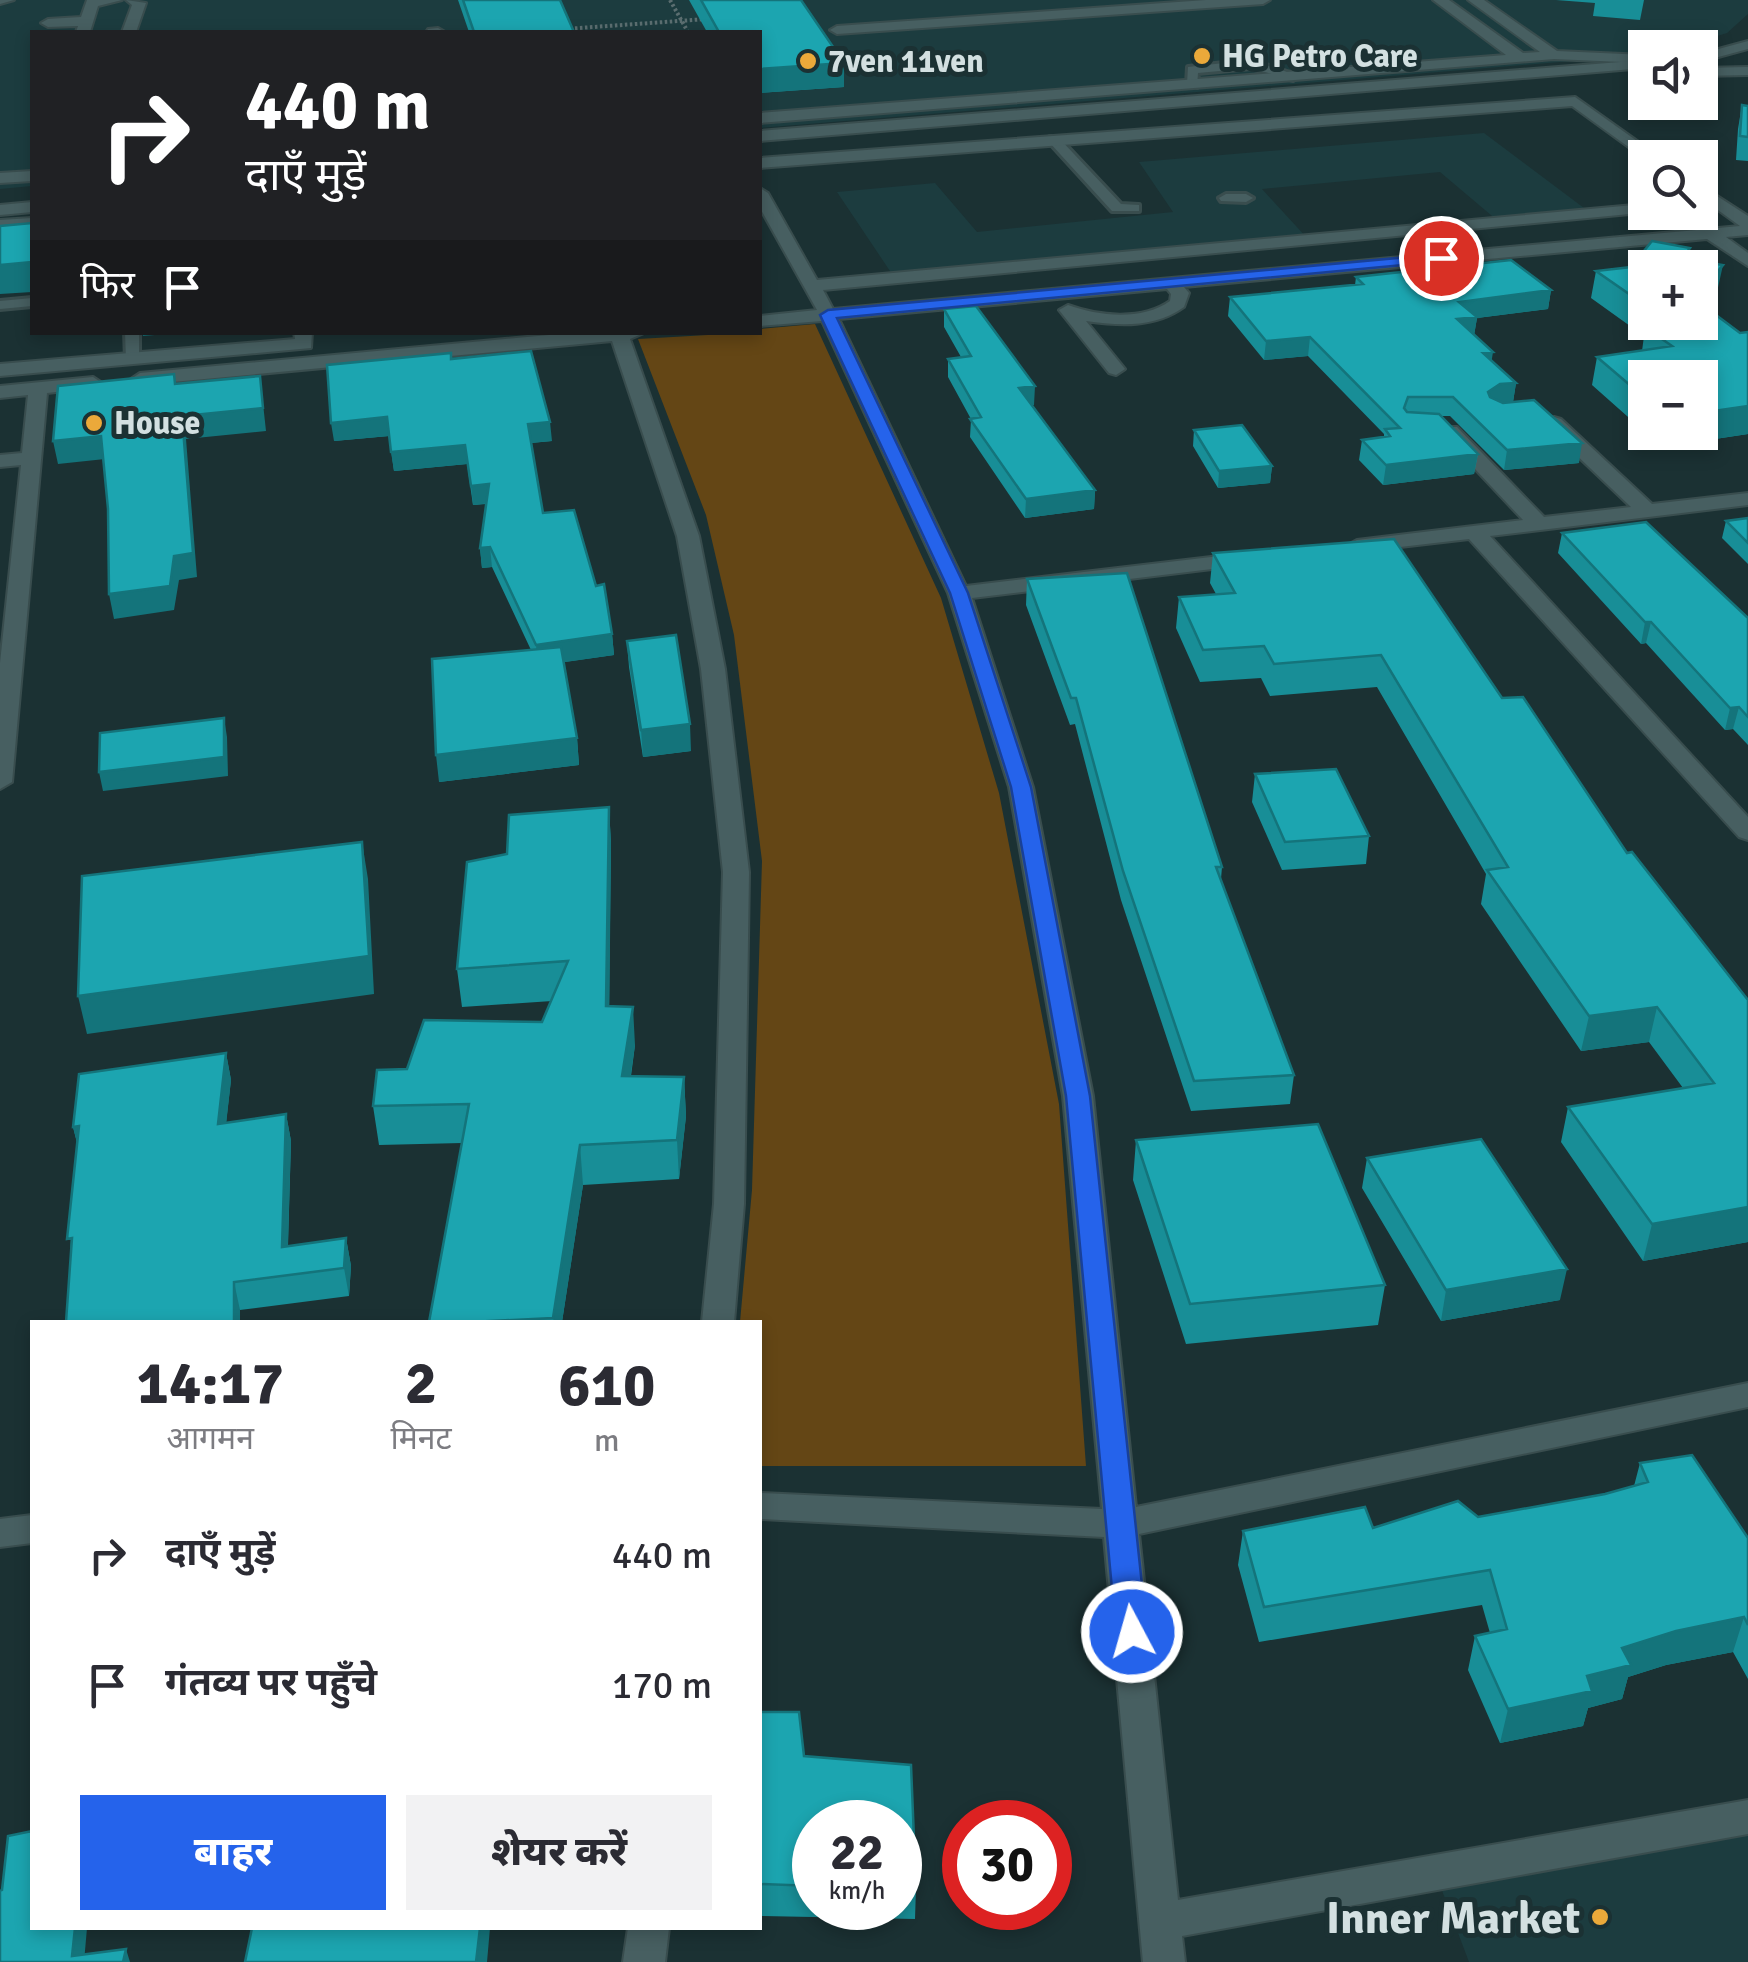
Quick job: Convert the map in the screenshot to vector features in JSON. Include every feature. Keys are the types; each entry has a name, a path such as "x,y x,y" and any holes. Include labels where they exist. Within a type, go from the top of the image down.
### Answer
{"street":[{"path":"48,22 85,27 92,3 115,0"},
{"path":"130,30 139,3 133,0"},
{"path":"837,30 1263,0"},
{"path":"1440,0 1520,58"},
{"path":"1475,0 1554,56"},
{"path":"1718,53 1748,45"},
{"path":"762,118 1520,58 1628,61"},
{"path":"762,136 1628,63"},
{"path":"1718,72 1748,71"},
{"path":"762,148 1628,78"},
{"path":"1496,90 1514,105"},
{"path":"762,163 1575,102 1629,140"},
{"path":"0,178 30,176"},
{"path":"0,198 30,195"},
{"path":"762,198 828,315 959,593 1021,787 1078,1096 1164,1962"},
{"path":"0,210 30,207"},
{"path":"1718,209 1748,227"},
{"path":"812,286 1628,211"},
{"path":"0,225 30,222"},
{"path":"762,321 1748,227"},
{"path":"1710,233 1748,261"},
{"path":"1070,312 1113,320 1158,316 1178,303 1180,293 1171,283"},
{"path":"1054,294 1116,369"},
{"path":"0,370 305,344 304,335"},
{"path":"0,392 607,335"},
{"path":"629,335 688,536 713,669 736,872 729,1204 718,1320"},
{"path":"0,782 11,546 31,458 38,388"},
{"path":"1540,409 1647,511"},
{"path":"1431,422 1444,424 1539,524"},
{"path":"0,461 31,458"},
{"path":"1336,548 1748,500"},
{"path":"1474,532 1748,832"},
{"path":"959,593 1276,555"},
{"path":"762,1506 1120,1524 1748,1395"},
{"path":"0,1533 30,1529"},
{"path":"1160,1922 1748,1817"},
{"path":"644,1962 649,1930"}],"lane":[{"path":"1054,140 1116,208 1130,207"},
{"path":"0,305 30,302"},
{"path":"132,335 134,359"}],"path":[{"path":"670,0 687,30"},
{"path":"551,30 717,18"}],"shaded area":[{"path":"0,0 1748,0 1748,14 1727,33 1718,36 1718,30 1628,30 1628,56 762,128 762,30 30,30 30,186 0,189"},
{"path":"1484,133 1588,211 1498,221 1440,172 1262,189 1307,238 896,280 837,192 935,183 977,232 1173,212 1139,162"},
{"path":"815,324 941,598 999,793 1059,1104 1086,1466 762,1466 762,1320 740,1320 752,1190 762,861 734,635 706,515 638,339 762,335 762,329"},
{"name":"Inner Market","path":"1748,1808 1748,1962 1469,1962 1435,1872"}],"building":[{"path":"463,0 560,0 573,30 473,30"},
{"path":"701,0 801,0 844,63 762,69 762,30 718,30"},
{"path":"1742,105 1748,106 1748,137 1740,136"},
{"path":"30,223 30,262 0,265 0,226"},
{"path":"1652,241 1690,248 1688,250 1645,250"},
{"path":"1511,260 1551,290 1459,302 1477,317 1457,319 1493,352 1483,353 1516,383 1500,384 1488,392 1490,397 1503,403 1534,400 1582,443 1507,450 1453,397 1408,397 1404,408 1407,412 1439,414 1478,454 1386,465 1362,440 1390,436 1385,429 1400,428 1310,337 1266,341 1230,297 1363,284 1356,277"},
{"path":"1628,267 1628,293 1596,271"},
{"path":"976,306 1035,386 1019,388 1095,490 1026,499 970,419 981,417 948,359 971,356 944,309"},
{"path":"1718,316 1740,333 1748,332 1748,406 1718,410 1718,360 1628,360 1628,383 1597,357 1672,346 1663,340 1718,340"},
{"path":"531,351 550,422 528,424 543,513 574,510 596,586 604,584 612,634 536,645 490,547 480,548 489,484 471,486 465,445 391,452 387,417 331,423 327,365 451,353 451,359"},
{"path":"174,374 175,384 260,376 263,408 182,416 193,553 174,556 170,586 109,594 108,509 101,436 53,441 58,386"},
{"path":"1242,425 1272,466 1219,471 1194,430"},
{"path":"1748,518 1748,543 1726,521"},
{"path":"1646,522 1748,618 1748,717 1739,707 1730,708 1562,533"},
{"path":"1394,539 1502,698 1523,697 1627,853 1632,852 1748,1000 1748,1207 1652,1224 1568,1107 1714,1083 1657,1007 1589,1016 1487,870 1508,867 1381,655 1274,664 1264,646 1203,650 1179,597 1235,593 1213,553"},
{"path":"1127,573 1222,867 1216,867 1294,1075 1194,1081 1123,871 1076,698 1071,698 1027,579"},
{"path":"676,635 690,724 641,730 627,641"},
{"path":"561,647 577,738 436,755 432,659"},
{"path":"224,718 224,757 99,772 100,733"},
{"path":"1336,769 1369,836 1285,842 1255,774"},
{"path":"609,807 606,1006 633,1007 622,1076 684,1077 677,1140 580,1145 553,1318 429,1320 469,1104 373,1106 377,1070 407,1069 424,1020 542,1022 568,961 457,969 467,862 507,854 509,815"},
{"path":"362,842 369,956 78,996 82,876"},
{"path":"226,1053 218,1124 286,1114 282,1247 346,1238 344,1268 234,1282 234,1320 66,1320 72,1238 67,1239 79,1126 73,1127 79,1074"},
{"path":"1318,1124 1385,1285 1190,1304 1136,1140"},
{"path":"1481,1139 1567,1269 1446,1290 1367,1158"},
{"path":"1692,1455 1748,1538 1748,1625 1744,1617 1676,1631 1622,1648 1631,1665 1587,1676 1592,1691 1508,1709 1475,1636 1507,1629 1490,1570 1264,1607 1243,1531 1365,1507 1373,1528 1458,1501 1478,1517 1605,1494 1648,1482 1640,1463"},
{"path":"762,1712 799,1712 804,1756 911,1765 912,1800 792,1800 792,1885 762,1884"},
{"path":"30,1831 30,1930 75,1930 72,1956 126,1949 123,1962 0,1962 0,1891 8,1836"},
{"path":"252,1930 480,1930 476,1962 245,1962"}],"place":[{"name":"HG Petro Care","path":"1202,56"},
{"name":"7ven 11ven","path":"808,61"},
{"name":"House","path":"94,423"},
{"name":"Inner Market","path":"1600,1917"}],"route":[{"path":"1132,1632 1078,1096 1021,787 959,593 828,315 1441,258"}]}
